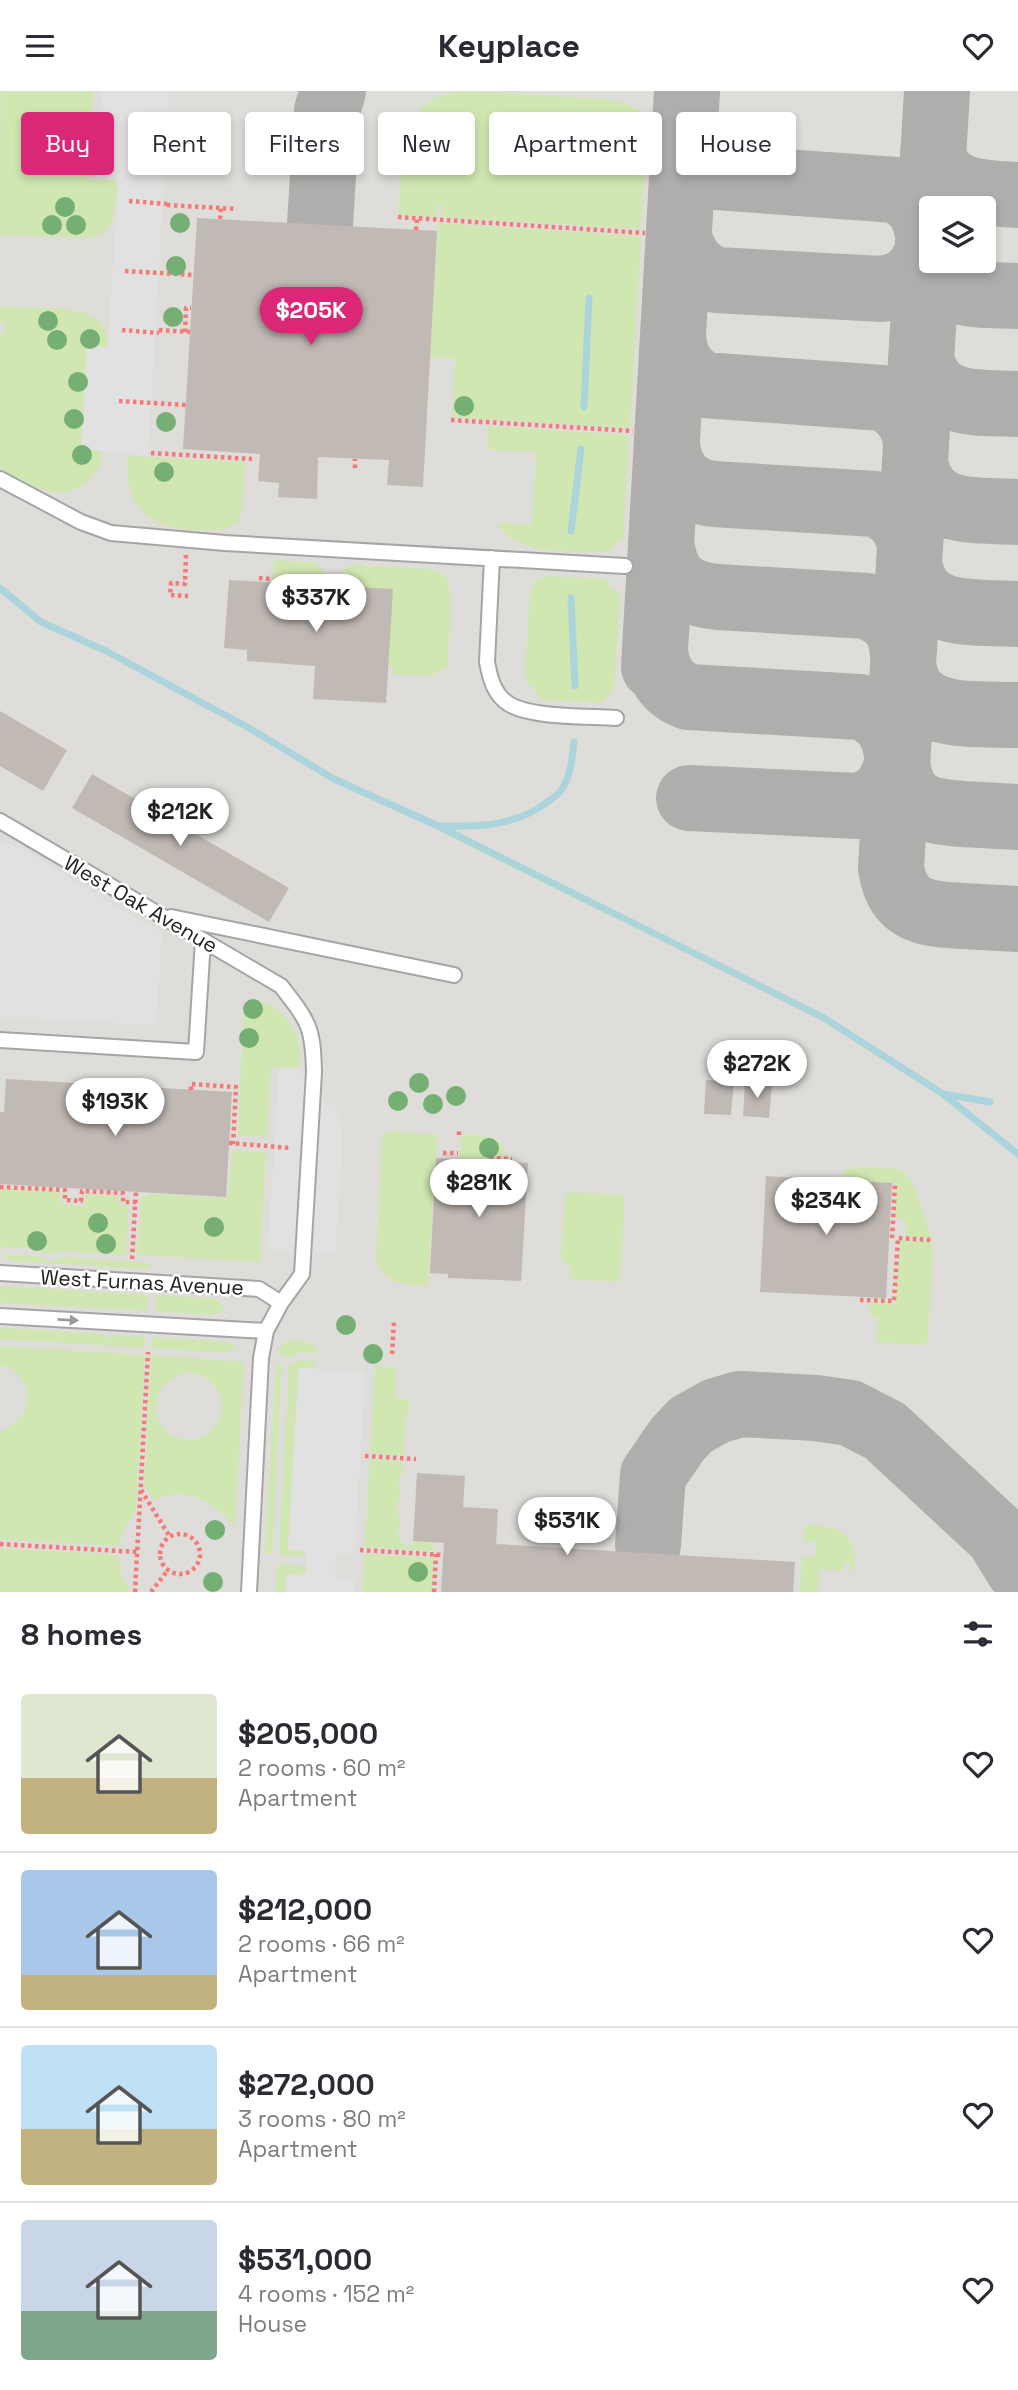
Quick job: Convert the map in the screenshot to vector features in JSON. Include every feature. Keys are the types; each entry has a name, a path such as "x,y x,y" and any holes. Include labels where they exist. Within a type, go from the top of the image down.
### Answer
{"lane":[{"path":"0,479 81,522 111,533 225,544 625,566"},
{"path":"492,558 487,662 489,676 496,691 509,704 534,712 616,717"},
{"name":"West Oak Avenue","path":"0,821 281,986 306,1017 313,1041 314,1072 302,1274 281,1303"},
{"path":"159,914 454,975"},
{"path":"0,1040 196,1052 203,940"},
{"name":"West Furnas Avenue","path":"0,1273 259,1289 281,1303"},
{"path":"249,1592 261,1358 265,1331 281,1303"},
{"name":"West Furnas Avenue","path":"0,1316 265,1331"}],"path":[{"path":"129,201 237,209"},
{"path":"220,219 221,208"},
{"path":"398,217 645,233"},
{"path":"416,230 417,219"},
{"path":"125,271 193,275"},
{"path":"122,330 188,332 186,308 191,308"},
{"path":"119,401 186,405"},
{"path":"452,420 633,431"},
{"path":"152,453 252,459"},
{"path":"355,459 355,468"},
{"path":"186,575 185,584 171,583 170,595 188,596"},
{"path":"259,578 271,579"},
{"path":"191,1090 191,1084 236,1087 231,1144 294,1148"},
{"path":"459,1128 459,1135"},
{"path":"443,1153 458,1153"},
{"path":"490,1157 512,1159"},
{"path":"892,1238 895,1185"},
{"path":"0,1187 65,1190 65,1200 81,1201 82,1191 123,1193 123,1202 136,1202"},
{"path":"132,1259 136,1192"},
{"path":"860,1300 894,1301 898,1238 931,1240"},
{"path":"392,1354 394,1322"},
{"path":"135,1592 148,1352"},
{"path":"365,1456 416,1459"},
{"path":"141,1489 170,1537"},
{"path":"181,1534 192,1539 199,1549 195,1566 185,1573 173,1573 160,1560 164,1541 170,1537 181,1534"},
{"path":"0,1544 137,1552"},
{"path":"360,1550 444,1555"},
{"path":"434,1592 436,1554"},
{"path":"151,1592 168,1570"}],"shaded area":[{"path":"0,91 1018,91 1018,1592 0,1592"},
{"path":"102,91 169,91 168,112 128,112 128,175 164,175 148,456 81,449 87,346 108,347 118,180 97,178 97,175 114,175 114,112 101,112"},
{"path":"0,840 31,853 129,915 162,932 156,1025 0,1017"},
{"path":"279,1069 298,1070 324,1093 326,1104 335,1105 339,1115 343,1140 335,1254 268,1250"},
{"path":"299,1368 365,1372 355,1554 340,1553 335,1559 335,1574 339,1578 354,1578 353,1592 286,1592 287,1575 302,1576 307,1570 307,1554 288,1550"}],"green space":[{"path":"1,91 93,91 92,112 21,112 21,175 88,175 88,180 116,180 118,183 113,220 102,233 91,238 0,235"},
{"path":"464,91 615,100 641,112 489,112 489,175 644,175 641,229 441,217 442,204 437,203 437,217 398,214 400,175 475,175 475,112 419,112 426,104 442,95"},
{"path":"438,223 641,236 630,428 452,417 455,358 430,357"},
{"path":"0,306 78,311 88,314 103,326 107,348 87,347 81,448 101,451 101,459 95,474 78,488 67,492 44,490 0,468 0,334 5,333 5,323 0,323"},
{"path":"488,426 629,435 623,540 608,552 563,551 532,547 506,534 496,523 532,525 536,453 487,449"},
{"path":"130,456 245,462 242,512 239,519 227,528 210,530 170,527 153,520 141,509 132,495 127,472 127,459"},
{"path":"274,560 316,563 324,572 324,585 273,582"},
{"path":"354,565 431,569 445,576 451,606 448,665 432,676 393,674 393,667 388,667 341,586 344,569"},
{"path":"547,576 607,579 608,585 620,595 614,690 600,703 543,700 527,683 525,674 530,594 535,582"},
{"path":"249,1000 271,1005 281,1013 290,1023 300,1046 297,1068 271,1067 267,1137 238,1136 244,1009"},
{"path":"391,1131 437,1135 428,1286 403,1284 391,1279 376,1260 382,1139 385,1133"},
{"path":"461,1135 489,1137 500,1143 505,1156 484,1155 484,1160 460,1159"},
{"path":"233,1150 266,1152 260,1262 137,1255 141,1197 156,1194 227,1198"},
{"path":"852,1167 903,1171 916,1191 931,1238 905,1237 906,1221 895,1218 897,1183 841,1180 844,1170"},
{"path":"0,1188 61,1192 60,1204 85,1206 85,1194 119,1196 119,1205 129,1205 126,1255 66,1251 47,1254 37,1249 0,1247"},
{"path":"567,1192 625,1195 620,1282 569,1279 570,1264 563,1263 561,1256"},
{"path":"900,1240 930,1242 933,1251 928,1339 925,1345 877,1342 878,1317 869,1316 870,1303 896,1304"},
{"path":"0,1254 37,1256 49,1261 65,1257 150,1263 149,1269 10,1261"},
{"path":"0,1286 148,1295 147,1311 0,1303"},
{"path":"156,1295 216,1299 224,1307 215,1315 155,1312"},
{"path":"0,1328 105,1334 106,1339 109,1339 110,1335 145,1337 145,1348 0,1339"},
{"path":"153,1337 220,1341 237,1346 228,1353 152,1348"},
{"path":"293,1340 311,1343 318,1353 300,1353 290,1357 277,1354 282,1344"},
{"path":"0,1346 145,1355 136,1512 125,1526 119,1546 0,1539 0,1431 20,1417 27,1397 21,1378 0,1365"},
{"path":"151,1355 244,1362 235,1528 219,1511 188,1495 177,1494 153,1500 144,1484","holes":["190,1372 198,1374 217,1388 222,1402 220,1419 204,1436 181,1439 160,1424 156,1412 157,1399 162,1387 173,1378"]},
{"path":"302,1360 318,1363 312,1368 298,1368 288,1550 307,1554 279,1555 289,1364"},
{"path":"276,1364 282,1364 272,1554 265,1553"},
{"path":"375,1366 396,1367 396,1398 409,1399 409,1410 404,1422 407,1431 404,1438 404,1456 370,1453"},
{"path":"370,1459 403,1461 403,1472 398,1480 401,1495 396,1508 400,1521 398,1536 405,1547 413,1541 434,1543 433,1551 365,1547"},
{"path":"804,1525 827,1527 843,1534 853,1548 855,1571 850,1571 851,1564 844,1563 843,1571 819,1569 818,1592 800,1592 802,1557 816,1557 816,1542 803,1541"},
{"path":"0,1548 118,1555 121,1575 131,1592 0,1592"},
{"path":"365,1554 434,1558 432,1592 362,1592"},
{"path":"278,1564 307,1567 303,1575 286,1574 285,1592 276,1592"}],"building":[{"path":"197,218 437,231 423,487 387,485 389,460 318,457 317,499 278,497 279,483 258,481 260,454 183,449"},
{"path":"229,580 393,589 386,703 313,699 315,666 247,661 247,650 224,648"},
{"path":"0,711 67,750 43,791 0,766"},
{"path":"92,774 289,888 269,922 72,808"},
{"path":"6,1079 232,1092 226,1197 0,1184 0,1112 4,1112"},
{"path":"706,1080 734,1081 731,1115 704,1114"},
{"path":"745,1082 772,1084 769,1118 743,1116"},
{"path":"436,1158 528,1163 521,1281 448,1278 448,1274 430,1273"},
{"path":"766,1176 892,1183 886,1298 760,1292"},
{"path":"417,1473 465,1476 463,1507 498,1509 496,1544 795,1562 793,1592 441,1592 444,1543 413,1541"}],"waterway":[{"path":"584,407 589,298"},
{"path":"571,531 581,449"},
{"path":"0,588 41,622 106,651 249,728 334,779 438,826 824,1018 943,1094 1018,1154"},
{"path":"571,598 575,686"},
{"path":"442,826 509,821 534,811 562,789 569,772 574,742"},
{"path":"944,1094 990,1102"}],"taxiway":[{"path":"320,224 327,111 333,91"},
{"path":"654,667 687,91"},
{"path":"937,91 891,868 900,894 915,908 937,914 1018,919"},
{"path":"933,153 945,177 955,184 978,192 1018,195"},
{"path":"713,175 896,190 909,198 919,210"},
{"path":"679,236 684,251 696,269 716,280 882,289 905,282 919,268"},
{"path":"936,273 950,287 962,292 1018,296"},
{"path":"673,336 681,365 704,385 882,398 906,416 913,430 916,446"},
{"path":"921,360 936,387 947,395 973,402 1018,404"},
{"path":"667,443 675,471 695,489 714,494 875,504 898,519 910,544"},
{"path":"915,462 929,493 941,502 969,510 1018,512"},
{"path":"661,542 671,575 685,588 718,597 867,606 883,614 894,624 900,637 903,655"},
{"path":"909,562 914,581 923,595 935,604 966,612 1018,614"},
{"path":"655,650 664,679 681,694 689,697 860,707 886,725 897,755"},
{"path":"903,663 908,682 917,696 930,705 963,713 1018,715"},
{"path":"897,763 904,789 910,797 927,808 949,813 1018,817"},
{"path":"689,798 858,806 873,800 884,791 892,779 897,763"},
{"path":"648,1545 653,1475 691,1425 716,1411 740,1404 816,1408 850,1413 885,1431 998,1536 1018,1569"}]}
